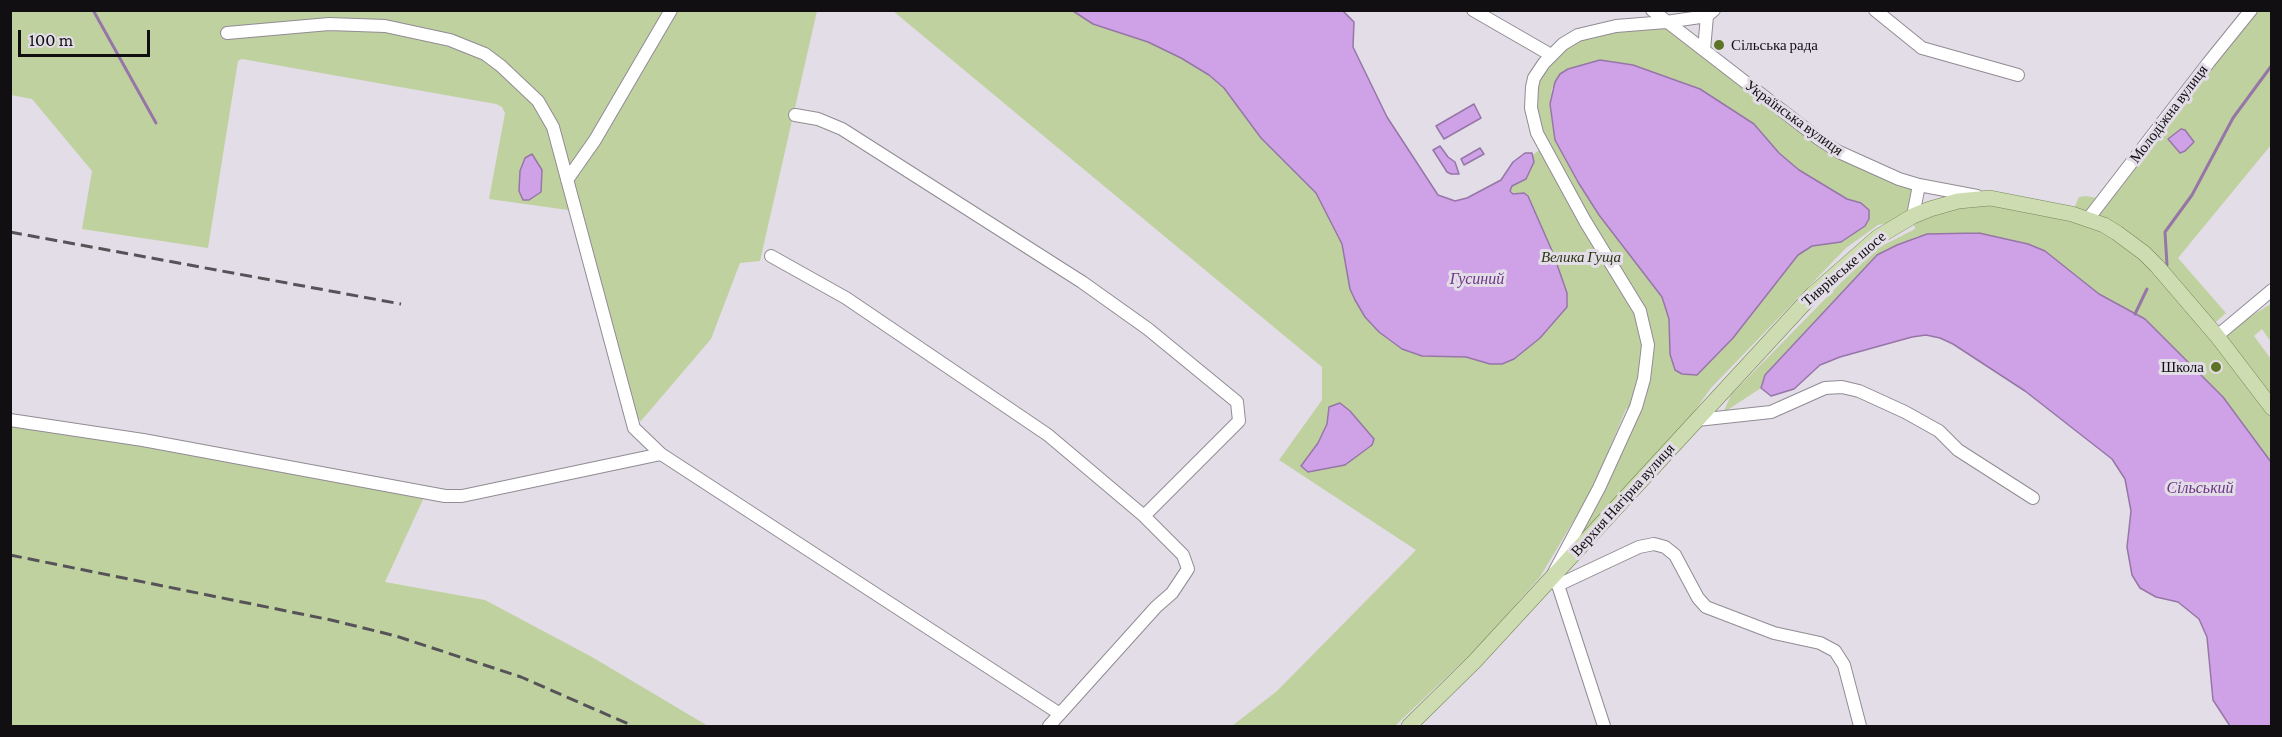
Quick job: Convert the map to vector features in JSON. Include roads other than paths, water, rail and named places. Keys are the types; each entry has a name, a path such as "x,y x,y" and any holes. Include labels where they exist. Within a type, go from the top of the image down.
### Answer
{"main road":[{"name":"Тиврівське шосе","path":"1697,420 1813,294 1878,237 1913,216 1958,201 1990,198 2088,219 2117,233 2144,253 2217,336 2271,408"},
{"name":"Верхня Нагірна вулиця","path":"1408,726 1554,583 1697,420"}],"street":[{"path":"567,180 595,140 671,10"},
{"path":"1473,10 1551,55"},
{"name":"Українська вулиця","path":"1652,10 1839,152 1883,173 1918,185 1990,198"},
{"path":"1875,10 1922,48 2018,75"},
{"name":"Молодіжна вулиця","path":"2088,219 2252,10"},
{"path":"1604,726 1554,583 1636,407 1644,379 1648,345 1640,311 1585,221 1537,133 1531,108 1532,87 1538,70 1551,55 1563,44 1586,32 1616,26 1666,22 1710,13 1704,50"},
{"path":"227,33 299,26 358,25 411,30 467,46 501,66 538,101 553,127 634,428 661,454 1060,714"},
{"path":"795,115 818,119 842,129 1082,282 1122,309 1237,402 1239,421 1144,516"},
{"path":"1913,216 1918,185"},
{"path":"771,256 846,298 1048,435 1144,516 1184,555 1188,569 1172,593 1156,607 1049,726"},
{"path":"2217,336 2271,290"},
{"path":"1697,420 1771,412 1826,388 1842,387 1859,391 1887,403 1939,431 1958,450 2033,498"},
{"path":"10,420 142,440 445,496 462,496 661,454"},
{"path":"1554,583 1639,547 1654,544 1665,547 1675,555 1694,591 1706,607 1774,633 1820,643 1836,651 1844,665 1860,726"}],"water":[{"name":"Гусиний","path":"1073,11 1343,11 1354,22 1353,47 1387,117 1438,195 1455,201 1467,198 1501,180 1513,162 1525,153 1532,153 1534,162 1526,179 1512,186 1510,191 1513,194 1524,193 1528,196 1553,253 1567,293 1567,307 1540,338 1514,359 1502,364 1490,364 1466,357 1422,356 1402,349 1379,332 1365,317 1355,300 1350,289 1342,244 1316,193 1261,138 1224,88 1209,75 1181,58 1148,42 1093,24"},
{"path":"1600,60 1633,65 1700,89 1754,124 1779,153 1799,170 1847,199 1861,203 1869,210 1869,219 1865,226 1841,242 1812,246 1798,255 1733,338 1697,375 1682,374 1675,370 1670,354 1669,319 1662,297 1599,215 1555,140 1550,104 1555,82 1560,74 1568,69"},
{"path":"1474,104 1481,118 1444,139 1436,126"},
{"path":"2181,129 2185,130 2194,142 2180,153 2168,139"},
{"path":"1440,146 1455,162 1459,174 1447,172 1433,150"},
{"path":"1480,148 1484,154 1464,165 1461,159"},
{"path":"532,154 542,170 541,192 529,200 523,200 519,191 520,171 525,158"},
{"name":"Сільський","path":"1979,233 2028,244 2045,251 2099,294 2145,319 2223,397 2271,462 2271,726 2230,726 2213,700 2207,637 2199,619 2178,602 2156,597 2140,588 2132,575 2127,547 2131,511 2125,479 2112,459 2025,391 1953,344 1926,335 1840,357 1820,365 1794,389 1771,396 1761,388 1765,375 1877,255 1927,234"},
{"path":"1340,403 1374,439 1372,445 1345,465 1308,472 1301,466 1318,443 1327,424 1329,407"}],"waterway":[{"path":"93,10 156,123"},
{"path":"2167,265 2165,232 2192,195 2233,118 2272,65"},
{"path":"2135,314 2147,289"}],"railway":[{"path":"10,232 401,304"},
{"path":"10,555 331,620 396,636 521,677 633,726"}],"place":[{"name":"Сільська рада","path":"1719,45"},
{"name":"Школа","path":"2216,367"}],"park label":[{"name":"Велика Гуща","path":"1581,257"}]}
